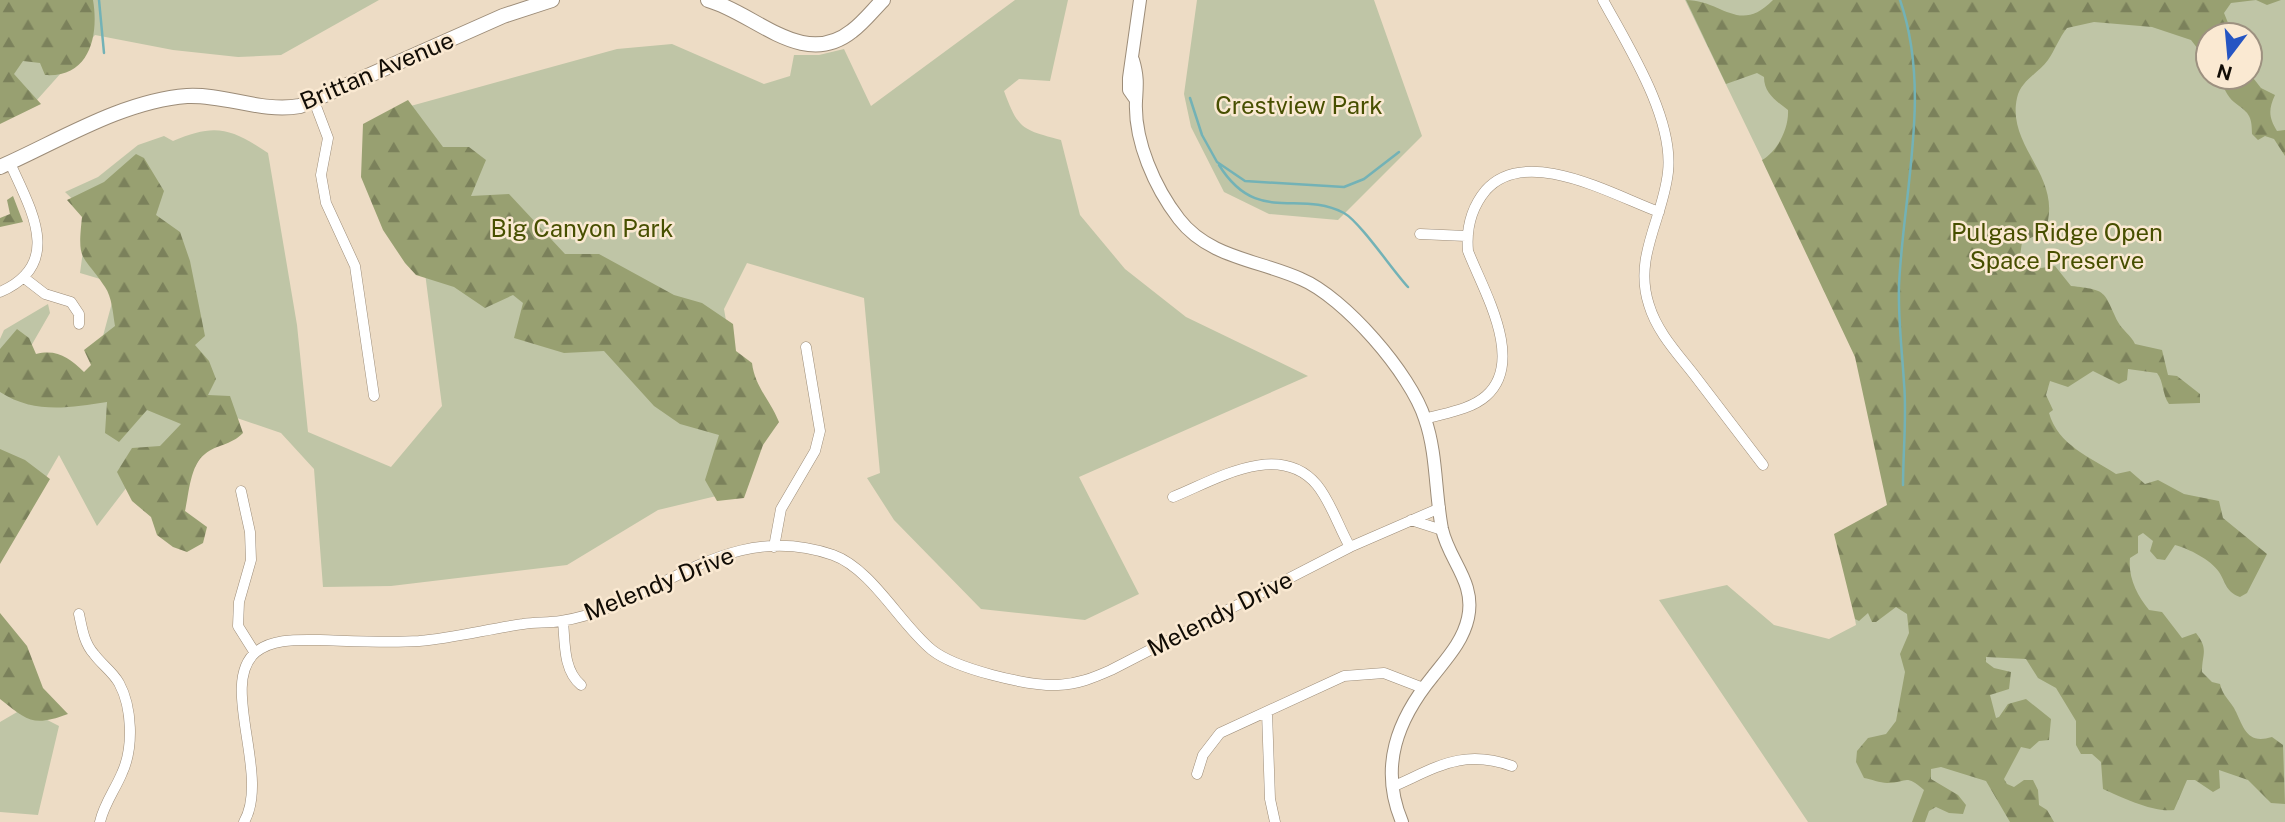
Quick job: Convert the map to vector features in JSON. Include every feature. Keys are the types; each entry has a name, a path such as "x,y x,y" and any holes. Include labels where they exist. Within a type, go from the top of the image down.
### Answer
{"main road":[{"name":"Brittan Avenue","path":"5,165 160,99 203,97 283,108 314,101 503,16 552,0"},
{"path":"708,0 733,8 784,38 810,45 832,42 846,36 883,0"}],"street":[{"path":"1140,0 1129,90 1136,100 1139,132 1157,187 1180,220 1215,249 1302,279 1323,292 1379,345 1406,378 1425,419 1442,530 1464,573 1470,600 1469,616 1463,635 1406,711 1394,741 1392,787 1402,822"},
{"path":"1603,0 1665,129 1669,169 1659,212 1646,248 1642,278 1649,307 1664,337 1763,464"},
{"path":"314,101 328,138 321,175 326,203 355,266 374,396"},
{"path":"0,292 23,278 34,259 39,236 37,222 5,165"},
{"path":"1425,419 1486,396 1501,371 1503,341 1468,251 1466,236 1477,200 1491,185 1513,173 1532,169 1556,174 1659,212"},
{"path":"1420,234 1466,236"},
{"path":"23,278 45,294 71,302 79,314 79,324"},
{"path":"774,547 781,509 815,451 820,432 806,346"},
{"path":"1173,497 1251,467 1270,463 1292,467 1318,486 1350,547"},
{"path":"241,491 250,532 251,560 239,602 238,626 255,653 244,670 241,694 253,768 254,794 244,822"},
{"name":"Melendy Drive","path":"255,653 276,642 418,641 563,621 608,607 702,561 736,551 774,547 809,548 837,557 860,573 931,649 952,662 976,671 1055,685 1083,682 1350,547 1440,508"},
{"path":"1411,520 1442,530"},
{"path":"79,614 84,639 93,654 110,670 127,705 129,749 123,771 103,808 100,822"},
{"path":"563,621 568,663 581,685"},
{"path":"1197,774 1203,755 1220,733 1344,676 1365,672 1398,676 1423,688"},
{"path":"1267,712 1270,799 1275,822"},
{"path":"1392,787 1450,760 1494,760 1512,766"}],"green space":[{"path":"0,0 379,0 281,55 238,57 173,50 95,35 36,101 0,122"},
{"path":"0,0 93,0 95,13 88,52 82,62 72,69 60,74 45,75 40,63 23,61 14,74 41,104 0,124"},
{"name":"Big Canyon Park","path":"1015,0 1068,0 1050,81 1019,79 1004,91 1013,113 1023,126 1061,140 1080,215 1125,269 1186,317 1308,376 1079,477 1139,594 1085,620 981,609 894,520 867,478 880,473 864,298 747,263 724,309 740,401 733,492 658,510 567,565 391,586 323,587 314,469 281,433 231,416 147,461 97,526 59,455 0,557 0,339 4,330 48,304 50,313 23,360 89,388 117,284 80,273 88,214 65,192 98,177 138,145 164,136 173,141 212,130 233,133 268,153 297,325 308,432 391,467 442,406 424,265 389,112 617,49 672,44 764,84 790,76 794,55 819,55 844,49 871,106"},
{"name":"Crestview Park","path":"1197,0 1374,0 1422,136 1338,220 1269,214 1224,192 1191,127 1184,94"},
{"name":"Pulgas Ridge Open Space Preserve","path":"1685,0 2285,0 2285,822 1808,822 1659,600 1727,585 1774,625 1829,639 1856,625 1855,619 1889,506 1858,357"},
{"path":"1686,0 1699,1 1730,13 1750,15 1773,0 2256,0 2231,3 2224,13 2227,21 2194,21 2194,44 2191,40 2152,27 2094,22 2067,28 2048,60 2022,86 2017,98 2016,116 2020,132 2048,194 2049,212 2045,231 2022,242 2020,256 2034,269 2055,266 2071,286 2092,289 2103,294 2120,325 2135,344 2162,350 2168,375 2177,376 2200,394 2200,403 2169,404 2157,373 2128,369 2127,380 2119,384 2093,371 2068,387 2050,381 2046,395 2053,410 2049,413 2053,424 2076,449 2116,474 2130,471 2145,484 2158,480 2184,494 2219,501 2223,518 2267,554 2247,593 2240,597 2229,590 2215,567 2193,552 2175,545 2165,560 2157,559 2150,551 2153,541 2143,533 2138,536 2138,553 2130,558 2130,572 2134,586 2149,610 2162,612 2182,638 2196,633 2204,648 2202,672 2212,682 2220,684 2247,733 2256,739 2272,737 2283,745 2285,804 2271,803 2248,780 2219,770 2220,788 2213,792 2195,780 2187,780 2174,810 2147,807 2103,789 2101,762 2092,754 2081,754 2076,745 2076,721 2056,688 2038,678 2026,659 1986,657 1986,662 1994,668 2011,672 2009,689 1990,695 1996,718 2008,704 2026,699 2051,719 2049,740 2039,741 2030,749 2021,747 2004,779 2014,787 2024,780 2033,780 2038,790 2039,805 2047,810 2054,822 2010,822 1986,781 1941,767 1931,769 1931,779 1958,795 1966,805 1963,814 1949,813 1936,807 1929,811 1925,822 1912,822 1924,790 1909,780 1887,783 1864,778 1856,762 1857,751 1868,738 1886,734 1896,721 1905,672 1900,654 1909,633 1907,614 1896,607 1876,622 1872,622 1868,613 1859,621 1855,619 1834,534 1887,505 1855,357 1762,160 1773,151 1781,138 1787,124 1788,110 1772,96 1766,88 1764,77 1757,73 1726,84"},
{"path":"2256,0 2281,0 2267,5"},
{"path":"2264,90 2275,95 2270,110 2271,118 2277,131 2285,130 2285,156 2274,139 2265,136 2258,140 2252,134 2248,115 2226,91"},
{"path":"408,100 443,147 469,147 486,160 471,196 509,194 565,254 599,254 674,295 702,303 733,324 736,351 752,363 759,386 779,422 763,445 744,498 717,501 705,480 719,435 680,424 654,406 604,351 564,353 514,338 523,303 513,295 485,308 454,287 416,275 405,263 383,230 361,177 363,124"},
{"path":"136,154 144,158 164,191 156,215 180,232 190,261 205,336 195,345 209,361 216,379 208,395 230,396 243,433 210,451 196,465 185,511 207,527 203,543 187,552 173,547 157,535 151,517 132,501 117,472 132,448 160,446 181,424 147,410 119,442 105,433 107,402 52,408 26,404 0,392 0,349 17,329 29,338 36,354 51,353 63,356 84,372 91,365 84,350 115,326 107,291 81,251 82,217 67,200 104,182"},
{"path":"13,196 23,222 0,227 0,218 10,214 7,200"},
{"path":"0,449 25,460 50,479 0,564"},
{"path":"0,613 27,646 43,688 68,714 47,720 31,720 0,699"},
{"path":"24,708 59,726 38,815 0,812 0,722"}],"waterway":[{"path":"99,0 104,53"},
{"path":"1900,0 1914,70 1915,106 1899,286 1905,408 1903,485"},
{"path":"1190,98 1202,135 1217,162 1245,181 1344,187 1364,179 1399,152"},
{"path":"1219,165 1233,184 1248,195 1263,201 1310,204 1344,213 1367,236 1408,287"}]}
